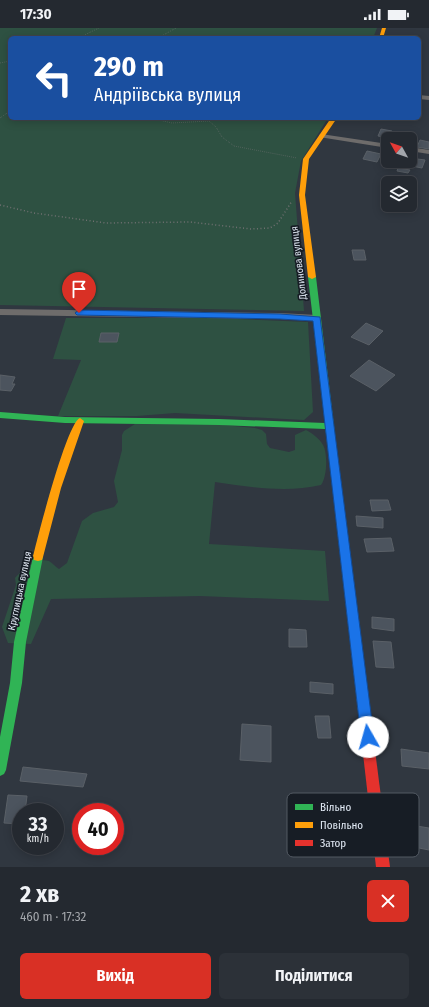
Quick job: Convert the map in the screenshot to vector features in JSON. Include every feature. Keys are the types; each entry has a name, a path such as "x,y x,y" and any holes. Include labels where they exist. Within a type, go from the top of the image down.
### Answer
{"street":[{"name":"Долинова вулиця","path":"333,120 306,159 302,195 374,793"},
{"path":"321,136 381,145"},
{"path":"417,150 429,152"},
{"path":"0,312 280,316 317,318"},
{"path":"0,415 80,421 219,422 330,426"},
{"name":"Круглицька вулиця","path":"0,770 16,683 20,642 42,538 67,452 80,421"},
{"name":"Долинова вулиця","path":"382,857 383,867"}],"path":[{"path":"82,36 99,28"},
{"path":"162,36 176,28"},
{"path":"0,118 8,112"},
{"path":"155,120 160,122 209,122 216,127 222,136 234,146 306,159"},
{"path":"0,205 34,213 106,222 190,222 250,229 270,228 278,222 290,203 302,195"}],"green space":[{"path":"0,28 377,28 374,36 8,36 8,120 327,120 301,161 295,193 304,311 0,305"},
{"path":"66,318 212,318 308,322 313,412 304,420 175,413 137,416 58,416 81,360 53,359"},
{"path":"135,424 223,425 255,428 262,430 266,434 267,444 270,448 289,452 295,450 295,435 306,430 318,438 325,449 326,454 326,471 321,485 295,489 281,489 215,482 209,544 325,551 329,601 200,596 51,599 31,644 8,643 2,627 16,585 15,578 25,568 39,561 49,561 59,569 67,563 82,521 93,513 114,507 118,502 114,481 122,450 122,435 124,431"}],"building":[{"path":"381,129 392,131 381,132 381,137 378,136"},
{"path":"420,140 429,142 429,149 417,147"},
{"path":"367,151 381,154 377,162 363,159"},
{"path":"417,159 425,160 422,168 417,167"},
{"path":"398,168 410,170 408,173 397,171"},
{"path":"352,250 364,250 366,260 354,260"},
{"path":"366,323 383,331 369,345 351,337"},
{"path":"101,333 119,333 117,342 99,342"},
{"path":"369,360 395,375 376,391 350,376"},
{"path":"0,375 15,377 12,384 15,384 11,391 0,390"},
{"path":"370,500 388,500 391,510 372,511"},
{"path":"356,516 383,518 383,528 357,526"},
{"path":"391,538 394,551 367,552 364,539"},
{"path":"372,617 394,619 394,631 372,628"},
{"path":"289,629 306,630 307,647 289,647"},
{"path":"373,641 391,642 394,668 376,667"},
{"path":"310,682 333,684 333,694 310,692"},
{"path":"315,716 329,716 331,738 318,738"},
{"path":"242,724 271,726 271,762 240,760"},
{"path":"401,749 429,753 429,769 402,766"},
{"path":"23,767 87,774 83,787 20,781"},
{"path":"8,795 27,796 26,803 12,803 12,823 4,823"},
{"path":"419,826 429,828 429,850 419,848"}],"traffic: fast":[{"path":"312,277 331,439"},
{"path":"0,415 65,420 219,422 330,426"},
{"path":"0,770 16,683 20,642 38,557"}],"traffic: slow":[{"path":"382,36 384,28"},
{"path":"312,277 302,195 306,159 333,120"},
{"path":"38,557 56,488 80,421"},
{"path":"331,439 365,719"}],"traffic: jam":[{"path":"365,719 374,793"},
{"path":"382,857 383,867"}],"route":[{"path":"79,313 280,316 317,318 368,737"}]}
